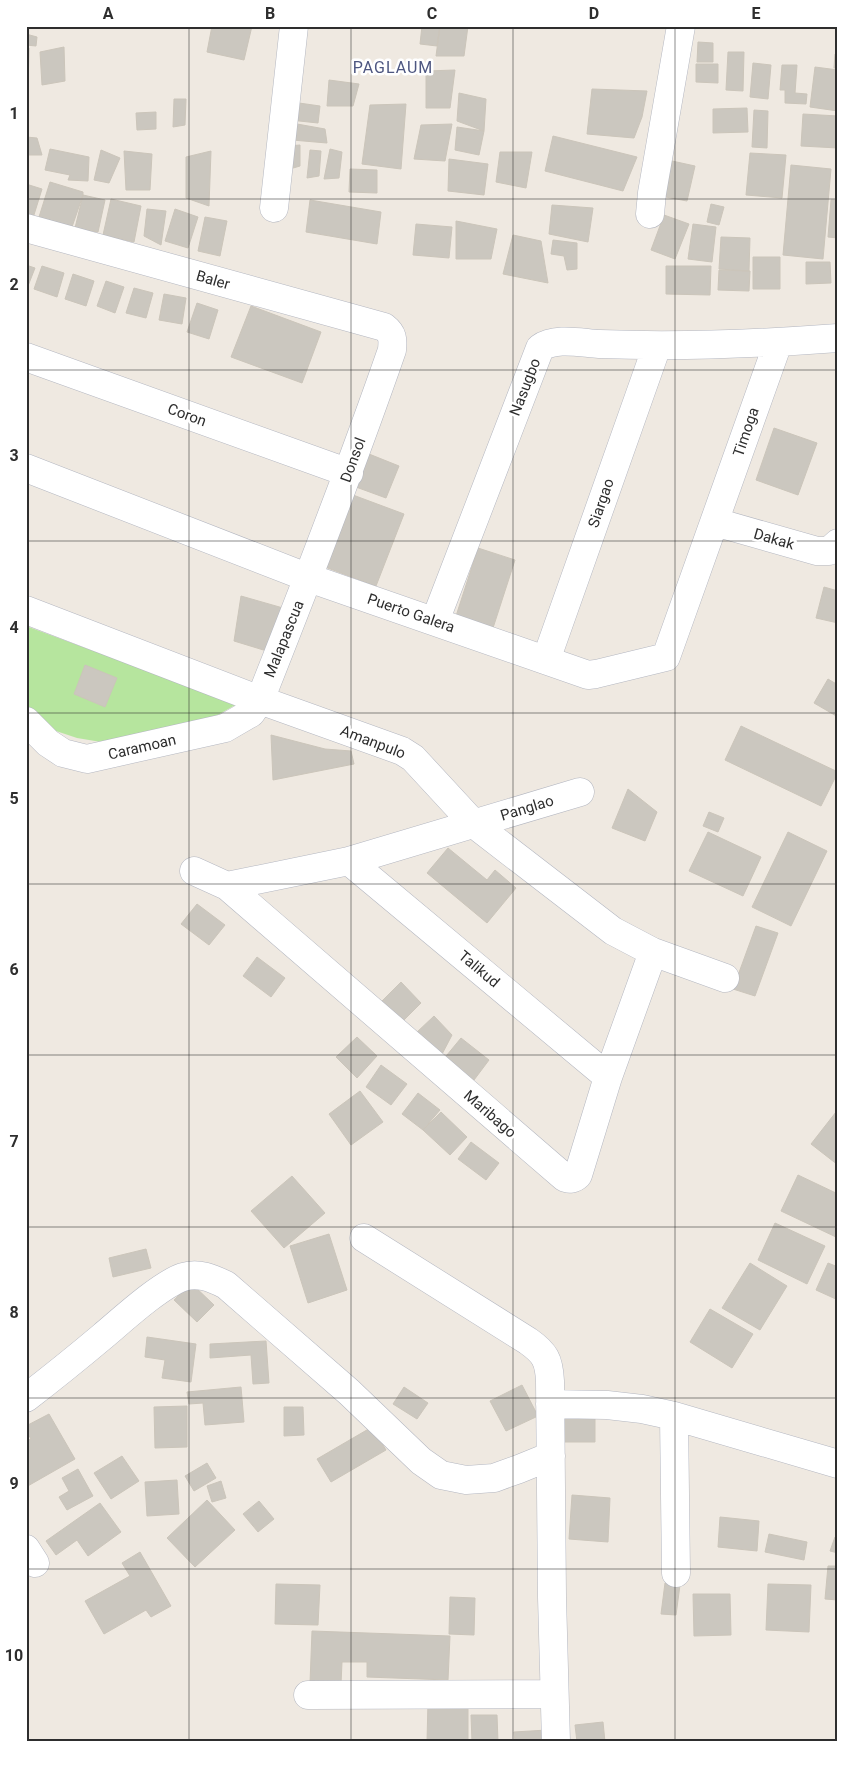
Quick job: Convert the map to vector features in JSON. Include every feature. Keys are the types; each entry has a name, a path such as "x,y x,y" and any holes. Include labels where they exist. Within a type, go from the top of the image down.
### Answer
{"street":[{"path":"274,208 294,26"},
{"path":"650,214 680,26"},
{"name":"Baler","path":"26,228 384,327 390,332 393,341"},
{"name":"Nasugbo","path":"435,622 540,348 549,342 657,346 778,343 838,338"},
{"name":"Donsol","path":"309,578 349,473 392,350 393,341"},
{"name":"Timoga","path":"715,522 778,343"},
{"name":"Siargao","path":"546,660 657,346"},
{"name":"Coron","path":"26,357 349,473"},
{"name":"Puerto Galera","path":"26,468 309,578 592,675 665,658 715,522"},
{"name":"Dakak","path":"715,522 817,551 824,552 835,546"},
{"name":"Malapascua","path":"260,700 309,578"},
{"name":"Amanpulo","path":"26,610 409,755 474,824 613,931 653,952 725,978"},
{"name":"Caramoan","path":"26,721 48,743 63,753 87,759 224,728 250,713 260,700"},
{"name":"Panglao","path":"474,824 580,792"},
{"path":"227,886 349,861 474,824"},
{"name":"Talikud","path":"349,861 608,1077"},
{"name":"Maribago","path":"194,871 227,886 564,1178 573,1179 578,1175 608,1077 653,952"},
{"path":"364,1238 540,1350 547,1360 550,1404 556,1742"},
{"path":"26,1398 171,1282 184,1277 198,1275 212,1278 226,1285 349,1392 421,1461 440,1475 466,1480 494,1478 551,1456"},
{"path":"550,1404 607,1405 642,1409 674,1416 838,1464"},
{"path":"674,1416 676,1573"},
{"path":"308,1695 554,1694"}],"green space":[{"path":"26,626 237,704 188,732 119,745 77,738 50,729 26,704"}],"building":[{"path":"212,26 252,26 244,60 207,52"},
{"path":"422,26 440,26 437,46 420,44"},
{"path":"440,26 468,26 464,56 436,56"},
{"path":"26,34 37,37 36,46 26,45"},
{"path":"698,42 713,43 713,62 697,62"},
{"path":"64,47 65,81 42,85 40,52"},
{"path":"26,48 29,48 28,89 26,89"},
{"path":"728,52 744,52 743,91 726,90"},
{"path":"835,54 838,54 838,68 834,68"},
{"path":"753,63 771,65 768,99 750,97"},
{"path":"696,64 718,64 718,83 696,82"},
{"path":"782,65 797,65 795,93 807,94 806,104 785,103 785,90 780,90"},
{"path":"815,67 838,70 838,111 810,107"},
{"path":"455,70 450,108 426,108 426,71"},
{"path":"329,80 359,84 353,106 327,106"},
{"path":"592,89 647,91 642,117 634,138 587,134"},
{"path":"459,93 486,99 484,131 457,121"},
{"path":"174,99 186,99 185,125 173,127"},
{"path":"292,102 320,106 318,123 290,120"},
{"path":"406,104 401,169 362,164 370,105"},
{"path":"747,108 748,132 713,133 713,109"},
{"path":"754,110 768,111 767,148 752,147"},
{"path":"156,112 156,129 137,130 136,113"},
{"path":"803,114 838,116 838,148 801,146"},
{"path":"297,124 325,129 327,143 292,140"},
{"path":"452,124 445,161 414,159 421,125"},
{"path":"457,127 484,131 479,155 455,150"},
{"path":"553,136 637,157 623,191 545,171"},
{"path":"26,137 37,138 42,155 26,155"},
{"path":"300,145 300,166 283,171 287,146"},
{"path":"50,149 89,157 88,181 68,180 70,175 45,170"},
{"path":"330,149 342,152 339,178 324,179"},
{"path":"101,150 120,158 109,183 94,180"},
{"path":"310,150 321,151 319,176 307,178"},
{"path":"124,151 152,154 150,190 126,190"},
{"path":"211,151 209,206 186,198 186,157"},
{"path":"500,152 532,152 526,188 496,182"},
{"path":"750,153 786,155 782,198 746,195"},
{"path":"449,159 488,164 484,195 448,191"},
{"path":"663,159 695,166 687,201 655,195"},
{"path":"791,165 831,169 823,259 783,255"},
{"path":"350,169 377,170 377,193 349,192"},
{"path":"50,182 83,192 72,227 39,217"},
{"path":"26,184 42,189 33,218 26,216"},
{"path":"83,195 105,200 98,232 75,228"},
{"path":"111,199 141,206 134,242 103,235"},
{"path":"310,200 381,212 377,244 306,232"},
{"path":"831,200 838,200 838,238 828,237"},
{"path":"711,204 724,207 719,225 707,222"},
{"path":"552,205 593,208 588,242 549,234"},
{"path":"147,209 166,211 161,245 144,236"},
{"path":"175,209 198,217 188,248 165,241"},
{"path":"664,215 689,224 675,259 651,250"},
{"path":"205,217 227,221 220,256 198,251"},
{"path":"456,221 497,229 491,259 456,259"},
{"path":"416,224 452,227 449,258 413,255"},
{"path":"693,224 716,227 712,262 688,259"},
{"path":"513,235 541,241 548,283 503,274"},
{"path":"721,237 750,238 749,271 719,269"},
{"path":"553,240 577,243 577,269 567,270 564,256 551,254"},
{"path":"753,257 780,257 780,289 753,289"},
{"path":"806,262 830,262 831,283 806,284"},
{"path":"26,265 35,268 26,291"},
{"path":"42,266 64,273 57,297 34,289"},
{"path":"666,266 711,266 710,295 666,294"},
{"path":"719,270 750,271 749,291 718,290"},
{"path":"73,274 94,281 86,306 65,299"},
{"path":"106,281 124,287 115,313 97,306"},
{"path":"134,288 153,293 146,318 126,313"},
{"path":"164,294 186,298 182,324 159,320"},
{"path":"197,303 218,310 209,339 187,332"},
{"path":"251,306 321,332 302,383 231,357"},
{"path":"774,428 817,443 798,495 756,480"},
{"path":"369,454 399,466 386,498 356,487"},
{"path":"353,495 404,514 376,586 325,567"},
{"path":"478,548 515,560 493,628 456,616"},
{"path":"824,587 838,591 838,623 816,618"},
{"path":"241,596 283,608 270,652 234,641"},
{"path":"85,665 117,678 105,707 74,694"},
{"path":"828,679 838,685 838,717 814,703"},
{"path":"741,726 838,772 821,806 725,760"},
{"path":"271,735 325,749 351,751 354,764 273,780"},
{"path":"628,789 657,812 645,841 612,828"},
{"path":"709,812 724,818 718,832 703,826"},
{"path":"708,832 761,857 743,896 689,871"},
{"path":"788,832 827,851 791,926 752,907"},
{"path":"448,848 487,880 495,870 516,888 487,923 427,873"},
{"path":"197,904 225,925 209,945 181,924"},
{"path":"756,926 778,933 755,996 733,989"},
{"path":"257,957 285,978 271,997 243,976"},
{"path":"401,982 421,1003 400,1024 379,1004"},
{"path":"434,1016 452,1035 440,1058 416,1033"},
{"path":"357,1037 377,1056 357,1078 336,1057"},
{"path":"461,1038 489,1060 471,1084 442,1061"},
{"path":"381,1065 407,1084 391,1105 366,1087"},
{"path":"360,1091 383,1122 351,1145 329,1114"},
{"path":"418,1093 440,1110 423,1130 402,1114"},
{"path":"441,1112 467,1137 450,1155 423,1130"},
{"path":"836,1112 838,1113 838,1165 811,1144"},
{"path":"471,1142 499,1163 486,1180 458,1159"},
{"path":"798,1175 838,1194 838,1232 836,1237 781,1211"},
{"path":"292,1176 325,1213 284,1248 251,1211"},
{"path":"775,1223 825,1246 807,1284 758,1260"},
{"path":"329,1234 347,1290 308,1303 290,1246"},
{"path":"146,1249 151,1268 113,1277 109,1258"},
{"path":"750,1263 787,1286 760,1330 722,1308"},
{"path":"828,1263 838,1267 838,1300 816,1290"},
{"path":"191,1283 214,1305 197,1322 174,1300"},
{"path":"710,1309 753,1334 732,1368 690,1342"},
{"path":"147,1337 196,1344 191,1382 162,1378 165,1360 145,1357"},
{"path":"266,1341 269,1383 253,1384 251,1355 210,1358 210,1344"},
{"path":"522,1385 538,1416 506,1431 490,1401"},
{"path":"241,1387 244,1422 205,1425 203,1403 189,1404 187,1392"},
{"path":"404,1387 428,1403 417,1419 393,1404"},
{"path":"187,1406 187,1447 155,1448 154,1407"},
{"path":"284,1407 303,1407 304,1435 284,1436"},
{"path":"560,1412 595,1412 595,1442 561,1442"},
{"path":"49,1414 75,1459 26,1487 26,1441 31,1439 26,1431 26,1426"},
{"path":"372,1427 386,1450 331,1482 317,1459"},
{"path":"122,1456 139,1481 111,1499 94,1473"},
{"path":"207,1463 216,1478 194,1491 185,1476"},
{"path":"78,1469 93,1496 67,1510 59,1497 69,1491 62,1478"},
{"path":"177,1480 179,1514 147,1516 145,1482"},
{"path":"221,1481 226,1498 212,1502 207,1486"},
{"path":"572,1495 610,1498 608,1542 569,1539"},
{"path":"207,1500 235,1530 195,1567 167,1538"},
{"path":"259,1501 274,1519 258,1532 243,1514"},
{"path":"100,1503 121,1532 88,1556 77,1540 56,1555 46,1541"},
{"path":"720,1517 759,1521 757,1551 718,1547"},
{"path":"769,1534 807,1542 804,1560 765,1552"},
{"path":"835,1537 838,1538 838,1553 830,1551"},
{"path":"140,1552 171,1606 151,1617 146,1610 104,1634 85,1601 130,1576 122,1563"},
{"path":"828,1566 838,1566 838,1600 825,1599"},
{"path":"665,1583 680,1585 676,1615 661,1614"},
{"path":"276,1584 320,1585 318,1625 275,1624"},
{"path":"768,1584 811,1585 809,1632 766,1630"},
{"path":"693,1594 730,1594 731,1635 694,1636"},
{"path":"450,1597 475,1598 474,1635 449,1634"},
{"path":"312,1631 450,1636 448,1680 367,1677 367,1662 342,1662 341,1684 310,1683"},
{"path":"428,1701 468,1701 468,1742 427,1742"},
{"path":"471,1715 497,1715 498,1742 472,1742"},
{"path":"603,1722 605,1742 577,1742 575,1725"},
{"path":"547,1730 548,1742 515,1742 514,1732"}],"district":[{"name":"PAGLAUM","path":"393,67"}]}
